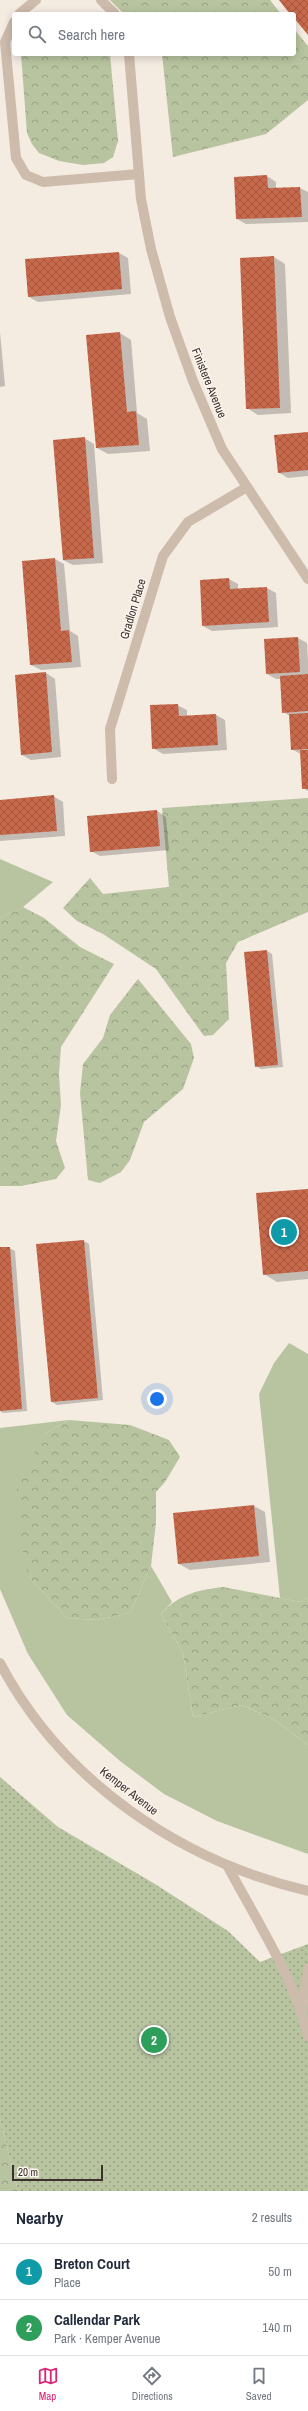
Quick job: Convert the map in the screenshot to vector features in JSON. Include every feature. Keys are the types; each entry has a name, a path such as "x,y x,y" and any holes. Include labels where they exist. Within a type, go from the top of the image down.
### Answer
{"street":[{"path":"21,12 36,0"},
{"path":"102,0 113,12"},
{"path":"12,26 5,42 16,158 26,174 43,182 139,174"},
{"name":"Finistere Avenue","path":"129,56 141,199 151,249 170,317 193,381 222,449 308,579"},
{"name":"Gradlon Place","path":"112,779 110,729 164,556 188,522 247,487"},
{"name":"Kemper Avenue","path":"0,1663 9,1681 52,1739 104,1791 142,1821 227,1865 308,1891"},
{"path":"227,1865 277,1959 302,2012 308,2036"},
{"path":"302,2012 308,1969"}],"green space":[{"path":"110,0 270,0 279,12 122,12"},
{"path":"296,31 308,46 308,100 266,134 173,157 162,56 296,56"},
{"path":"21,56 110,56 118,141 113,157 104,163 83,165 59,161 39,153 32,144 27,133"},
{"path":"308,798 308,912 238,942 226,963 229,1019 213,1035 204,1036 156,969 103,934 77,921 63,908 90,878 103,894 169,887 162,808"},
{"path":"0,859 53,882 23,907 0,918"},
{"path":"23,907 44,918 80,947 114,964 61,1047 59,1074 61,1105 56,1141 65,1168 56,1179 21,1186 0,1186 0,918"},
{"path":"138,979 191,1044 194,1058 183,1089 144,1122 130,1160 121,1172 100,1183 88,1180 80,1093 83,1064 103,1038 110,1015"},
{"path":"289,1343 308,1354 308,1597 301,1602 280,1598 259,1394 274,1363"},
{"path":"69,1420 44,1434 28,1576 67,1618 97,1620 130,1613 151,1566 172,1602 161,1614 183,1653 193,1717 242,1705 273,1719 308,1745 308,1854 217,1821 164,1794 120,1761 67,1715 28,1654 0,1589 0,1428"},
{"path":"69,1420 130,1425 169,1440 180,1457 165,1482 156,1492 156,1522 151,1566 130,1613 97,1620 67,1618 28,1576 20,1538 17,1488 44,1434"},
{"path":"223,1587 301,1602 308,1597 308,1745 273,1719 242,1705 193,1717 183,1653 161,1614 182,1597 205,1590"},
{"path":"0,1777 58,1827 155,1884 228,1931 260,1962 308,1944 308,2191 18,2191 0,2118"},
{"path":"0,2118 18,2191 0,2191"}],"building":[{"path":"279,0 308,0 308,35 296,20 296,12 288,12"},
{"path":"267,175 268,188 300,187 302,217 236,219 234,177"},
{"path":"119,252 122,289 28,297 25,259"},
{"path":"274,256 280,408 246,409 240,258"},
{"path":"120,332 127,412 136,411 139,445 96,448 86,335"},
{"path":"308,432 308,470 278,473 274,435"},
{"path":"85,437 94,558 63,560 53,440"},
{"path":"55,558 61,631 69,630 72,662 30,665 22,561"},
{"path":"229,578 230,589 267,587 269,622 202,626 200,580"},
{"path":"298,637 300,672 266,674 264,639"},
{"path":"46,672 52,752 21,755 15,675"},
{"path":"308,674 308,711 282,713 280,676"},
{"path":"178,704 179,716 216,714 218,745 152,749 150,705"},
{"path":"308,713 308,749 291,750 289,714"},
{"path":"300,750 308,750 308,789 302,789"},
{"path":"54,795 57,831 0,835 0,800"},
{"path":"157,810 160,846 90,852 87,816"},
{"path":"267,950 278,1065 255,1067 244,952"},
{"path":"308,1189 308,1271 263,1275 256,1193"},
{"path":"84,1240 98,1398 51,1402 36,1244"},
{"path":"0,1247 10,1247 22,1409 0,1411"},
{"path":"254,1505 259,1556 178,1564 173,1513"}],"place":[{"name":"Breton Court","path":"284,1232"},
{"name":"Callendar Park","path":"154,2040"}]}
